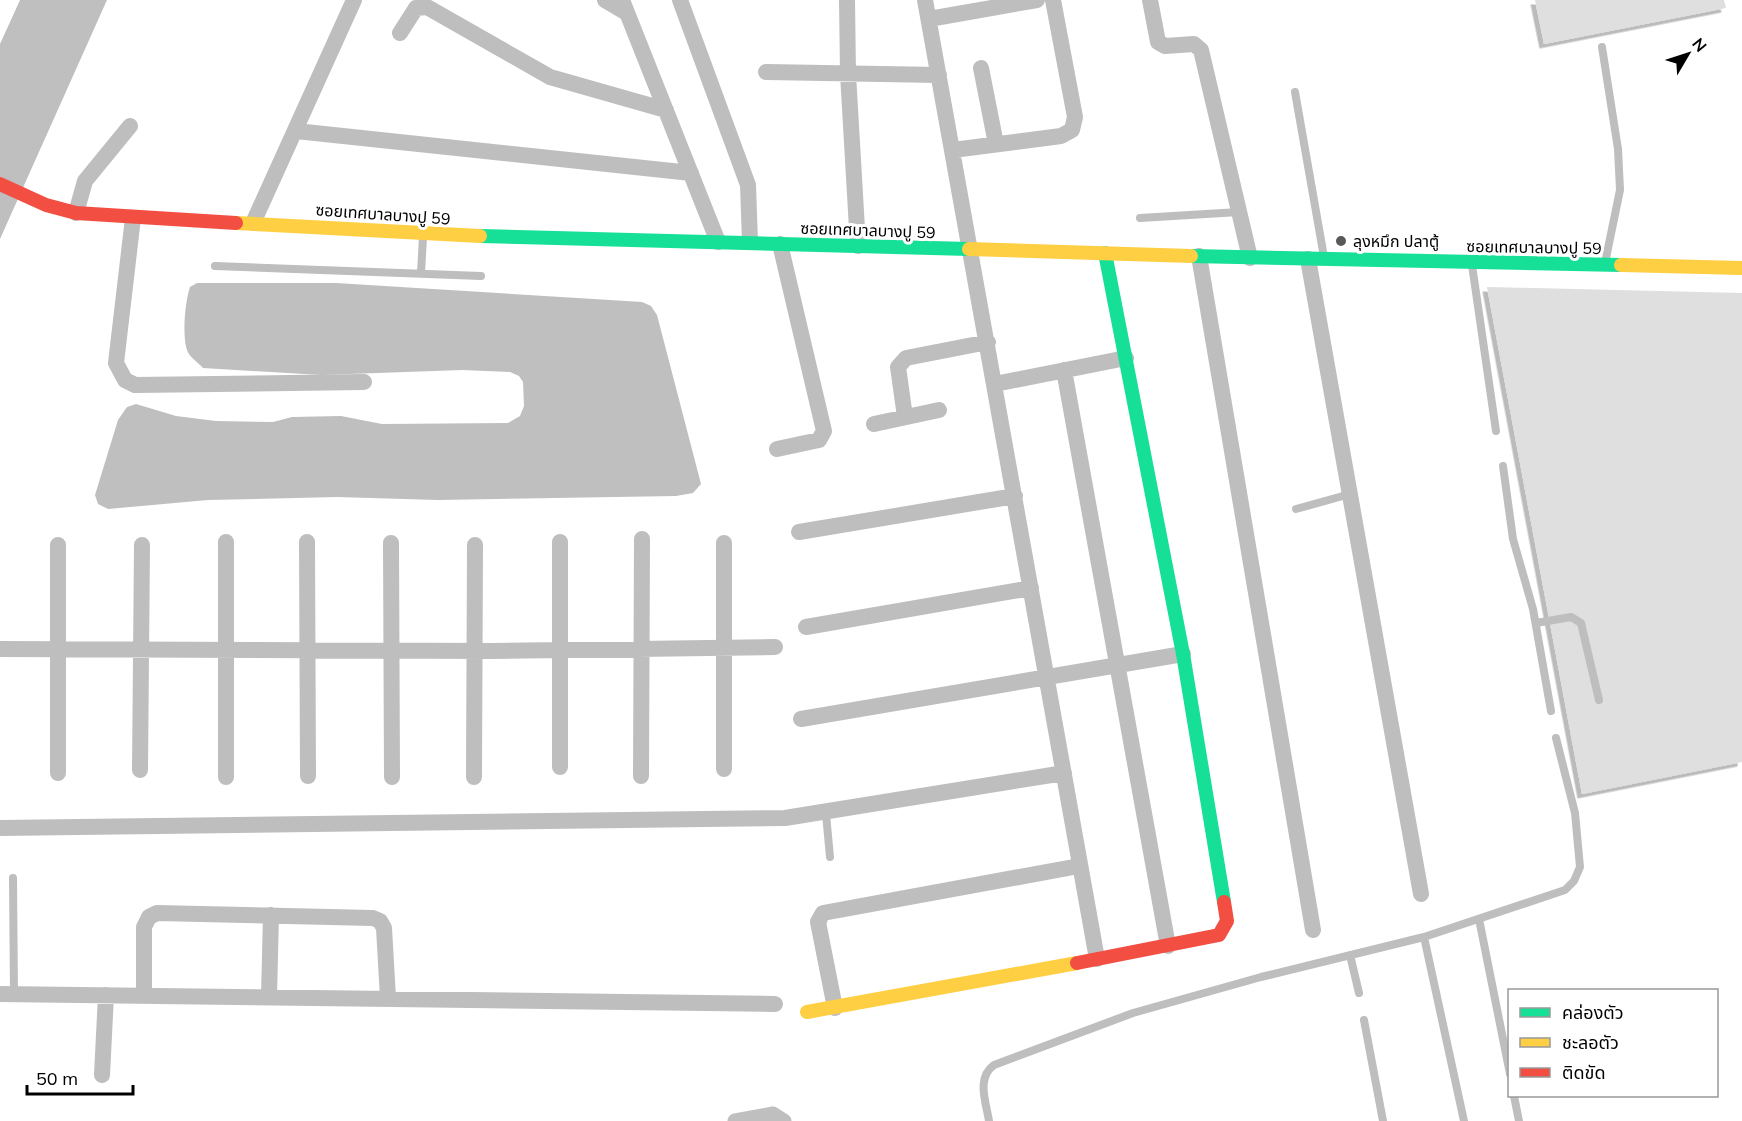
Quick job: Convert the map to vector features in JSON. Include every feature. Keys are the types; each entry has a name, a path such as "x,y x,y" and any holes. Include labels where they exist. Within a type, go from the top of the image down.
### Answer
{"street":[{"path":"253,223 354,0"},
{"path":"605,0 625,6 718,242"},
{"path":"680,0 748,185 750,242"},
{"path":"847,0 848,74 858,246"},
{"path":"925,0 1097,959"},
{"path":"929,19 1037,0"},
{"path":"953,150 1067,134 1075,124 1053,0"},
{"path":"1150,0 1158,42 1165,46 1194,44 1201,50 1250,258"},
{"path":"400,33 416,8 427,7 550,77 666,110"},
{"path":"981,68 996,144"},
{"path":"766,72 939,75"},
{"path":"76,213 85,181 130,126"},
{"path":"296,131 691,173"},
{"name":"ซอยเทศบาลบางปู 59","path":"0,184 46,205 76,213 423,234 1250,258 1742,268"},
{"path":"133,218 116,363 118,372 125,380 135,385 364,382"},
{"path":"777,449 819,440 824,431 780,244"},
{"path":"807,1012 1168,946 1219,934 1227,921 1182,654 1105,253"},
{"path":"1199,256 1313,930"},
{"path":"1316,259 1350,494 1421,894"},
{"path":"905,417 898,367 901,361 906,358 988,342"},
{"path":"995,384 1126,358"},
{"path":"1064,370 1168,946"},
{"path":"874,424 939,410"},
{"path":"799,532 1015,496"},
{"path":"641,776 642,539"},
{"path":"226,542 226,777"},
{"path":"307,542 308,777"},
{"path":"560,542 558,650 560,766"},
{"path":"391,543 392,777"},
{"path":"724,543 724,769"},
{"path":"58,545 58,774"},
{"path":"141,770 142,545"},
{"path":"474,777 475,545"},
{"path":"806,627 1031,588"},
{"path":"0,649 558,650 775,647"},
{"path":"801,718 1182,654"},
{"path":"0,828 785,818 826,814 1064,773"},
{"path":"835,1008 818,922 823,914 1079,866"},
{"path":"144,995 144,927 149,917 158,913 373,918 380,921 384,928 388,998"},
{"path":"269,996 271,915"},
{"path":"7,994 775,1004"},
{"path":"102,1075 106,995"}],"lane":[{"path":"1602,47 1618,149 1620,190 1604,265"},
{"path":"1295,92 1316,259"},
{"path":"1140,218 1239,212"},
{"path":"421,273 423,234"},
{"path":"1471,262 1496,431"},
{"path":"215,266 481,276"},
{"path":"1503,466 1513,539 1536,623 1551,711"},
{"path":"1296,509 1350,494"},
{"path":"1536,623 1571,617 1581,623 1599,700"},
{"path":"989,1121 982,1079 986,1071 994,1065 1132,1013 1424,937 1565,890 1574,881 1580,867 1575,813 1556,738"},
{"path":"826,814 830,857"},
{"path":"7,994 13,878"},
{"path":"1479,919 1508,1069"},
{"path":"1424,937 1464,1121"},
{"path":"1350,955 1359,993"},
{"path":"1364,1020 1383,1121"},
{"path":"1514,1097 1519,1121"}],"shaded area":[{"path":"20,0 107,0 0,239 0,44"},
{"path":"197,283 336,283 642,302 651,306 657,315 701,484 693,493 676,496 438,500 337,497 208,500 108,509 98,504 95,495 118,420 127,407 136,404 176,416 216,421 273,422 292,417 341,416 382,424 508,423 520,416 524,406 523,382 519,376 510,372 462,370 321,375 203,368 189,354 185,340 185,311 188,293 190,287"}],"building":[{"path":"1535,0 1724,0 1726,8 1544,44"},
{"path":"1487,287 1742,293 1742,762 1582,794"}],"waterway":[{"path":"735,1121 773,1114 784,1121"}],"traffic: fast":[{"path":"480,236 969,249"},
{"path":"1105,253 1183,654 1224,902"},
{"path":"1191,256 1621,265"}],"traffic: slow":[{"path":"236,223 480,236"},
{"path":"969,249 1191,256"},
{"path":"1621,265 1742,268"},
{"path":"807,1012 1077,963"}],"traffic: jam":[{"path":"0,184 46,205 76,213 236,223"},
{"path":"1077,963 1219,935 1227,921 1224,902"}],"place":[{"name":"ลุงหมึก ปลาตู้","path":"1341,241"}]}
